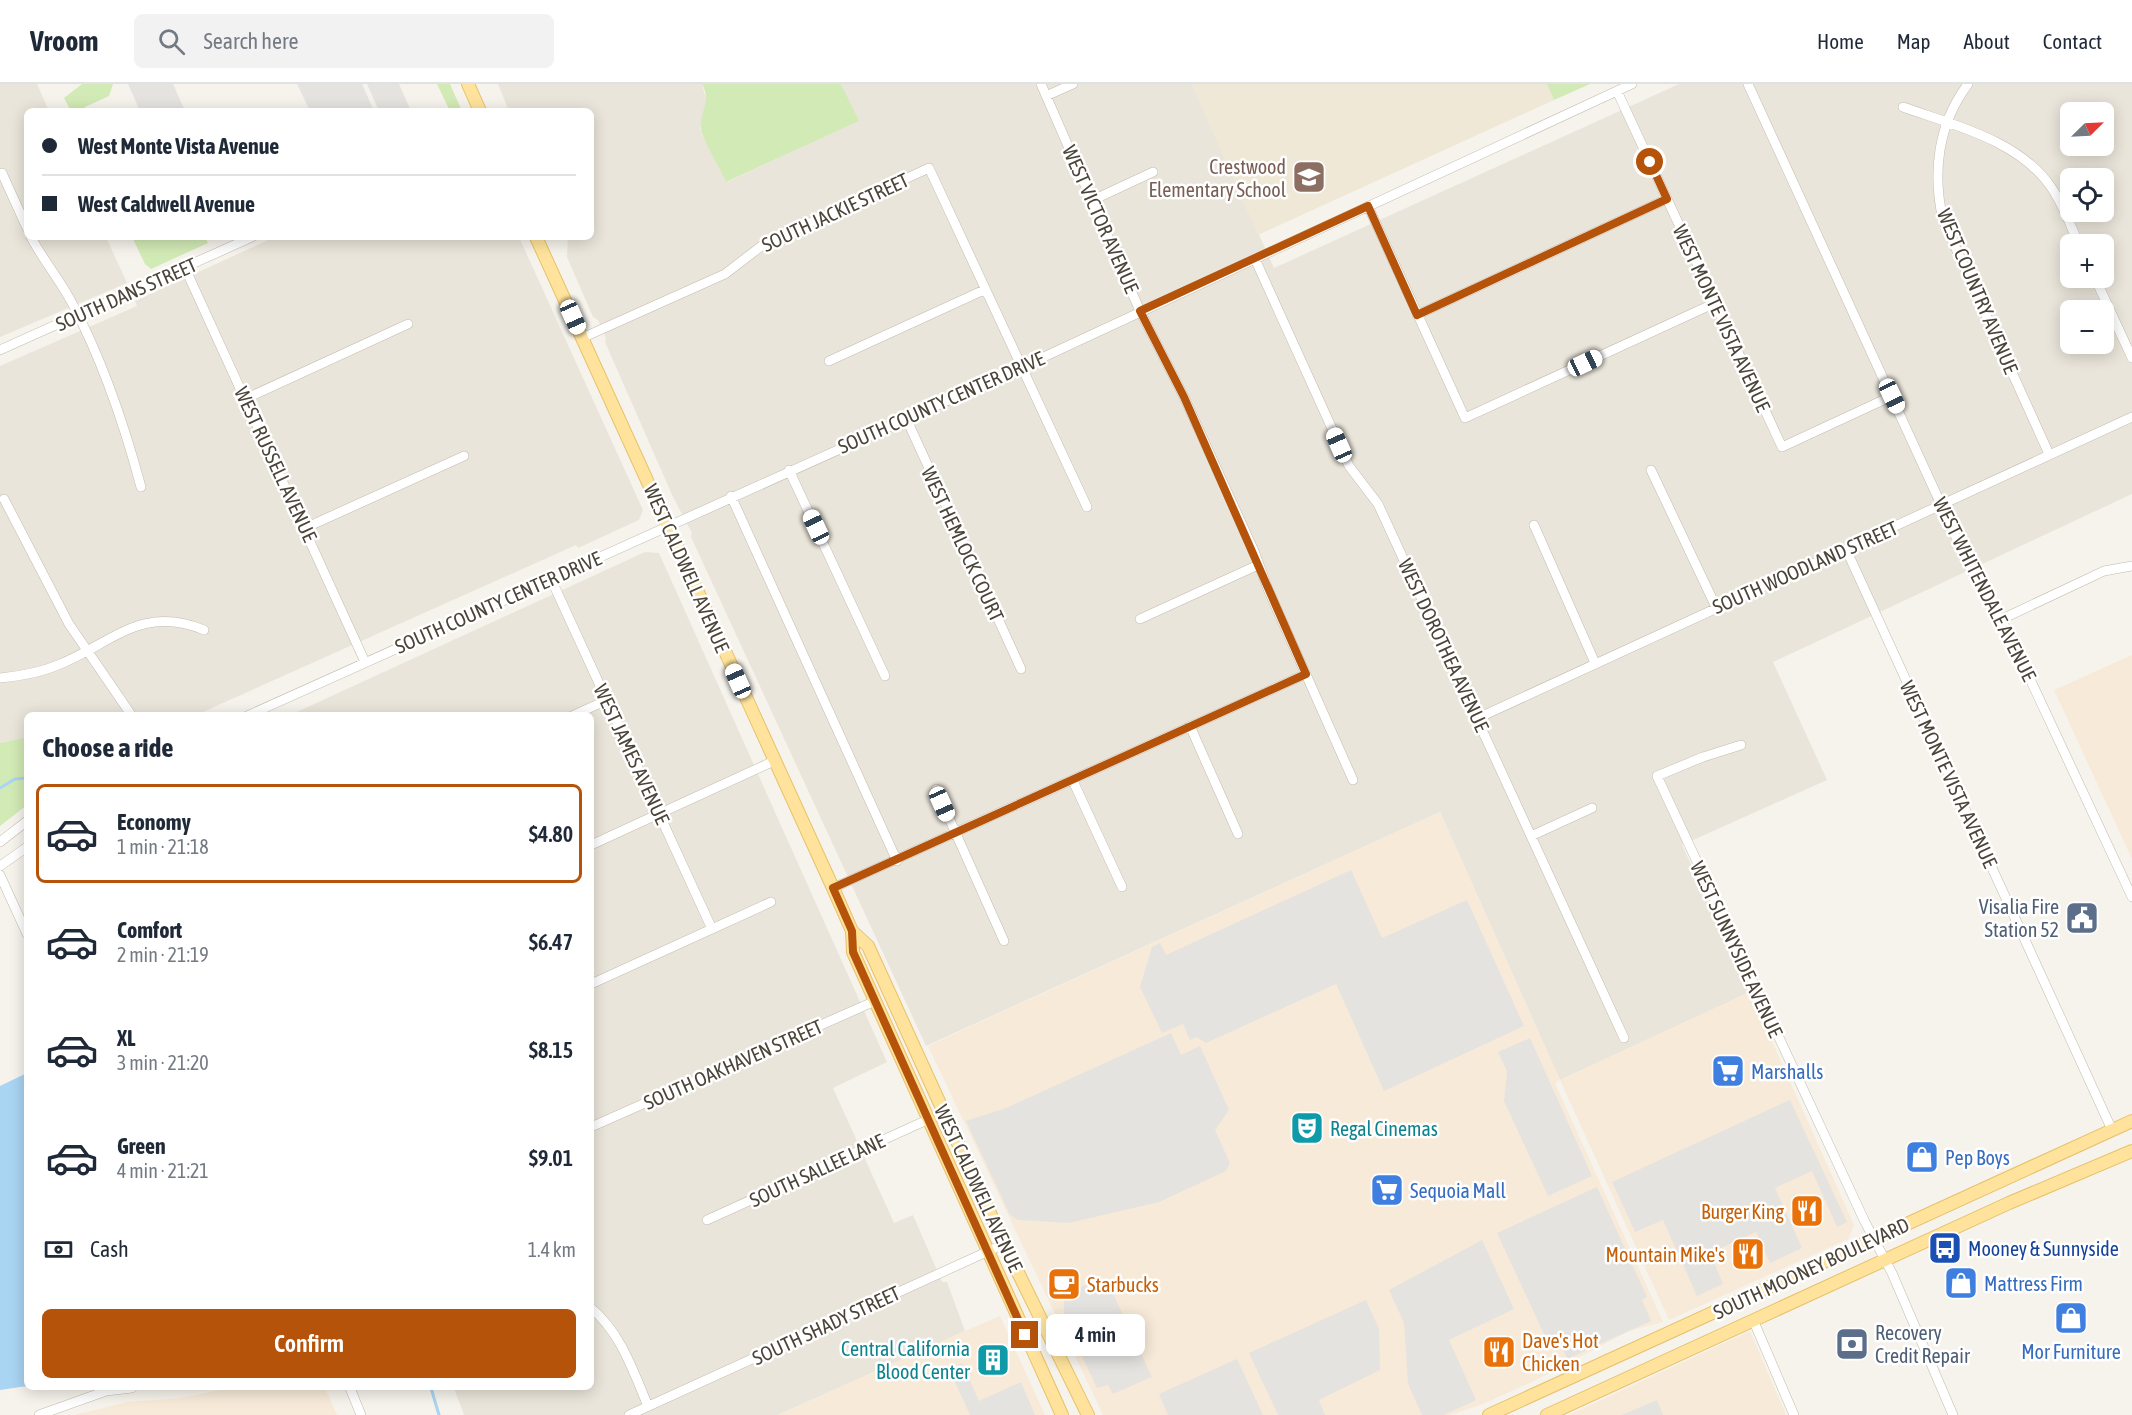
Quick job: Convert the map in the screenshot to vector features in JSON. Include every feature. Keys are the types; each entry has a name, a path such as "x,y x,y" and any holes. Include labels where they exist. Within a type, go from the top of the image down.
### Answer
{"main road":[{"path":"468,84 479,108"},
{"name":"WEST CALDWELL AVENUE","path":"537,240 833,888 852,931 853,952 1062,1415"},
{"name":"WEST CALDWELL AVENUE","path":"852,931 868,946 1004,1244 1088,1415"},
{"path":"875,1001 883,1000 887,1005 917,1071 934,1089"},
{"name":"SOUTH MOONEY BOULEVARD","path":"1489,1415 2132,1121"},
{"name":"SOUTH MOONEY BOULEVARD","path":"1547,1415 1754,1322 2009,1203 2132,1151"}],"street":[{"name":"WEST VICTOR AVENUE","path":"1041,84 1140,311 1184,397 1353,780"},
{"path":"1046,96 1073,84"},
{"name":"SOUTH COUNTY CENTER DRIVE","path":"256,712 731,496 1020,368 1632,84"},
{"name":"WEST WHITENDALE AVENUE","path":"1748,84 1972,572 2002,619 2132,897"},
{"name":"WEST COUNTRY AVENUE","path":"1968,84 1946,123 1936,166 1938,196 1943,220 2049,454"},
{"name":"WEST MONTE VISTA AVENUE","path":"1617,91 1782,447 1892,396"},
{"path":"1903,107 2006,147 2038,172 2059,200 2074,234"},
{"name":"SOUTH JACKIE STREET","path":"582,338 725,274 764,244 929,168 984,291"},
{"path":"1093,200 1153,172"},
{"path":"1,174 24,222"},
{"path":"1417,315 1667,199"},
{"path":"1368,206 1465,418 1715,303"},
{"path":"33,240 78,315 106,378 128,438 141,487"},
{"name":"SOUTH DANS STREET","path":"0,350 246,240"},
{"name":"WEST DOROTHEA AVENUE","path":"1255,259 1349,466 1378,504 1624,1038"},
{"name":"WEST RUSSELL AVENUE","path":"185,268 365,662"},
{"path":"2100,288 2132,358"},
{"path":"829,361 984,291 1020,368 1041,406 1087,507"},
{"path":"245,399 408,324"},
{"name":"SOUTH WOODLAND STREET","path":"1478,718 2132,417"},
{"name":"WEST HEMLOCK COURT","path":"906,418 1020,669"},
{"path":"305,528 464,456"},
{"path":"789,470 885,676"},
{"path":"1651,470 1716,607"},
{"path":"731,496 897,861"},
{"path":"4,499 36,566 69,624 129,712"},
{"path":"1534,525 1595,663"},
{"name":"WEST MONTE VISTA AVENUE","path":"1846,549 2112,1130"},
{"path":"1140,619 1258,565"},
{"path":"2002,619 2104,571 2132,566"},
{"name":"WEST JAMES AVENUE","path":"552,579 712,929"},
{"path":"0,678 27,675 60,665 133,627 164,621 188,624 204,630"},
{"path":"833,888 1306,674"},
{"path":"581,712 607,700"},
{"path":"1190,726 1238,834"},
{"name":"WEST SUNNYSIDE AVENUE","path":"1741,745 1703,757 1657,776 1885,1260 1953,1415"},
{"path":"594,844 774,761"},
{"path":"1073,781 1122,887"},
{"path":"936,789 1004,941"},
{"path":"1532,836 1592,808"},
{"path":"0,842 24,823"},
{"path":"0,866 24,849"},
{"path":"0,875 24,927"},
{"path":"594,983 771,902"},
{"name":"SOUTH OAKHAVEN STREET","path":"594,1126 875,1001"},
{"name":"SOUTH SALLEE LANE","path":"707,1220 927,1120"},
{"name":"SOUTH SHADY STREET","path":"629,1415 1004,1244"},
{"path":"594,1311 610,1327 620,1342 648,1406"},
{"path":"1754,1322 1794,1415"},
{"path":"39,1415 97,1394 120,1390"},
{"path":"351,1390 361,1415"}],"shaded area":[{"path":"0,84 37,84 48,108 24,108 24,240 107,240 127,283 0,337"},
{"path":"128,84 173,84 184,108 139,108"},
{"path":"297,84 362,84 373,108 309,108"},
{"path":"367,84 399,84 410,108 378,108"},
{"path":"498,84 702,84 707,103 700,128 702,136 714,154 727,182 858,121 841,84 1192,84 1274,268 1679,84 2132,84 2132,494 1773,662 1827,780 1682,845 1750,992 1560,1080 1440,812 926,1046 691,537 692,533 673,497 605,342 606,338 598,320 593,317 567,257 568,240 594,240 594,108 508,108"},
{"name":"Crestwood Elementary School","path":"1192,84 1547,84 1554,100 1258,235"},
{"path":"268,240 520,240 643,510 639,520 578,548 576,545 203,712 24,712 24,738 0,743 0,366 137,306 135,301"},
{"path":"645,552 659,553 887,1062 833,1088 894,1223 913,1215 942,1282 947,1282 965,1331 778,1415 464,1415 455,1390 594,1390 594,712 297,712"},
{"path":"2132,655 2132,859 2054,690"},
{"path":"1440,812 1560,1080 1555,1083 1663,1322 1629,1331 1536,1380 1483,1404 1450,1415 1103,1415 928,1046"},
{"path":"1351,870 1382,938 1467,900 1524,1026 1384,1091 1336,984 1206,1043 1197,1037 1190,1040 1183,1024 1162,1033 1140,987 1152,947 1160,943 1166,955"},
{"path":"1750,992 1854,1225 1848,1239 1669,1320 1560,1080"},
{"path":"1171,1033 1181,1055 1200,1046 1229,1110 1215,1130 1230,1163 1226,1171 1159,1202 1069,1223 1018,1220 1010,1215 966,1121 1006,1108"},
{"path":"1530,1038 1592,1176 1548,1196 1504,1101 1507,1071 1498,1052"},
{"path":"1790,1100 1847,1222 1837,1227 1812,1171 1775,1188 1802,1248 1770,1263 1756,1232 1710,1253 1723,1284 1697,1296 1663,1220 1635,1232 1612,1182"},
{"path":"1597,1187 1647,1297 1642,1300 1651,1321 1567,1359 1563,1349 1550,1347 1497,1233"},
{"path":"1482,1240 1514,1309 1449,1340 1476,1400 1444,1415 1422,1415 1408,1384 1404,1323 1389,1290"},
{"path":"1107,1281 1152,1377 1113,1394 1108,1385 1097,1388 1064,1318 1064,1295 1092,1282"},
{"path":"1366,1300 1379,1329 1380,1370 1319,1400 1325,1415 1278,1415 1249,1353"},
{"path":"1000,1316 1045,1415 778,1415 965,1331"},
{"path":"1750,1331 1786,1415 1569,1415"},
{"path":"1237,1359 1263,1415 1168,1415 1159,1394"},
{"path":"962,1363 979,1401 1021,1382 1035,1415 970,1415 949,1369"},
{"path":"220,1390 326,1390 337,1415 74,1415 128,1402 181,1398"},
{"path":"1657,1400 1663,1415 1622,1415"}],"green space":[{"path":"82,84 113,84 109,96 85,108 69,108 64,98"},
{"path":"437,84 450,84 461,108 449,108"},
{"path":"702,84 841,84 859,121 726,182 701,130 706,102"},
{"path":"1547,84 1590,84 1554,100"},
{"path":"133,240 206,240 208,243 151,269 145,264"},
{"path":"24,738 24,807 0,826 0,743"}],"water":[{"path":"24,1074 24,1386 0,1390 0,1086"}],"waterway":[{"path":"0,788 15,779 24,778"},
{"path":"432,1390 439,1415"}],"place":[{"name":"Crestwood Elementary School","path":"1309,177"},
{"name":"Visalia Fire Station 52","path":"2082,918"},
{"name":"Marshalls","path":"1728,1071"},
{"name":"Regal Cinemas","path":"1307,1128"},
{"name":"Pep Boys","path":"1922,1157"},
{"name":"Sequoia Mall","path":"1387,1190"},
{"name":"Burger King","path":"1807,1211"},
{"name":"Mooney & Sunnyside","path":"1945,1248"},
{"name":"Mountain Mike's","path":"1748,1254"},
{"name":"Mattress Firm","path":"1961,1283"},
{"name":"Starbucks","path":"1064,1284"},
{"name":"Mor Furniture","path":"2071,1318"},
{"name":"Recovery Credit Repair","path":"1852,1344"},
{"name":"Dave's Hot Chicken","path":"1499,1352"},
{"name":"Central California Blood Center","path":"993,1360"}],"route":[{"path":"1025,1335 853,952 852,931 833,888 1306,674 1268,589 1254,551 1184,397 1140,311 1368,206 1417,315 1667,199 1650,162"}]}
